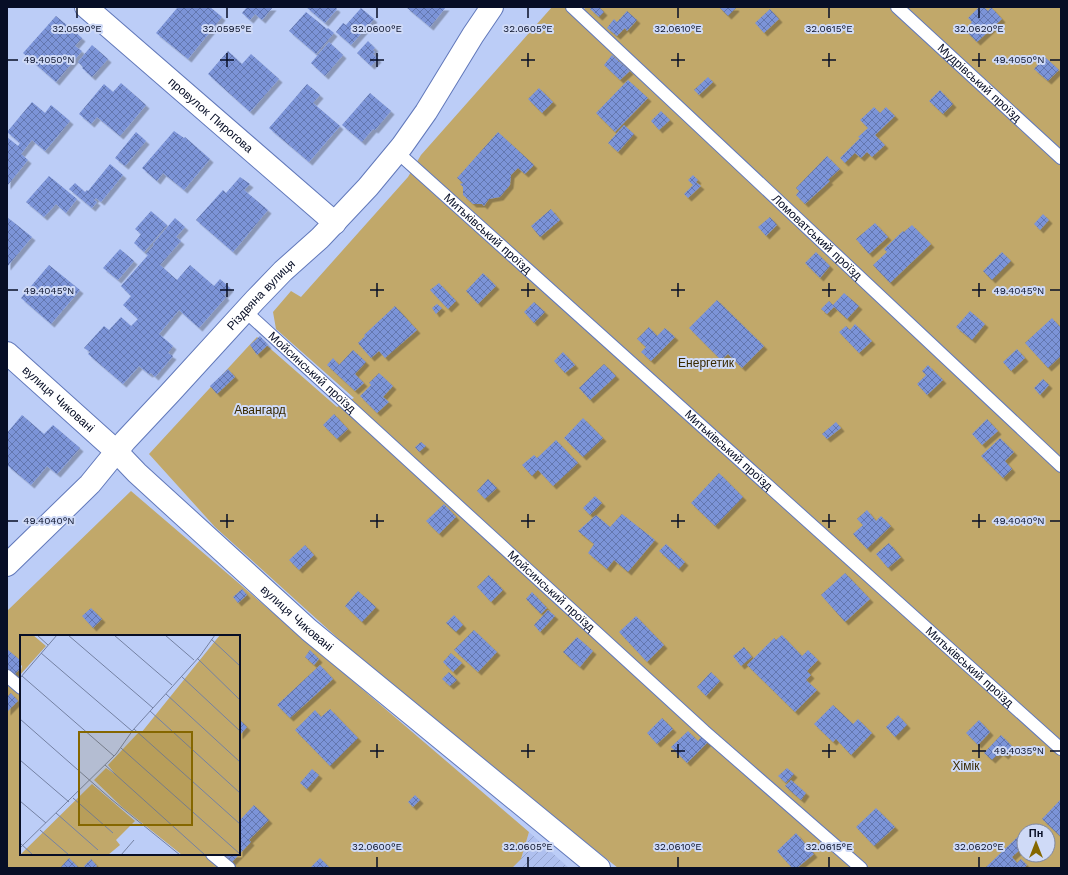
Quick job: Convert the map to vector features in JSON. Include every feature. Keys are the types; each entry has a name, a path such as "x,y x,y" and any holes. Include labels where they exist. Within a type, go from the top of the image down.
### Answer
{"street":[{"name":"провулок Пирогова","path":"86,7 335,223"},
{"name":"Різдвяна вулиця","path":"7,565 90,484 116,451 272,282 308,250 368,187 397,152 426,112 492,7"},
{"name":"вулиця Чиковані","path":"7,353 116,451 137,473 310,630 599,868"}],"lane":[{"name":"Ломоватський проїзд","path":"572,7 1061,466"},
{"name":"Мудрівський проїзд","path":"897,7 1061,158"},
{"name":"Митьківський проїзд","path":"397,152 1061,749"},
{"name":"Мойсинський проїзд","path":"245,311 704,731 862,868"},
{"path":"7,676 20,687"},
{"path":"213,855 229,868"}],"shaded area":[{"path":"529,832 569,868 512,868 521,859"}],"green space":[{"name":"Енергетик","path":"552,7 576,7 584,9 586,7 1061,7 1061,868 618,868 405,699 215,527 149,454 257,337 337,407 354,398 276,329 273,312 291,291 301,297 408,177 421,155"},
{"path":"131,491 529,832 521,859 512,868 7,868 7,611"}],"building":[{"path":"178,7 210,7 222,17 188,59 156,33"},
{"path":"247,7 273,7 262,20 255,14 250,20 242,13"},
{"path":"306,7 335,7 337,9 325,23"},
{"path":"406,7 446,7 430,27"},
{"path":"592,7 599,7 604,12 599,17 590,9"},
{"path":"719,7 735,7 736,8 728,16"},
{"path":"979,7 984,7 988,11 991,7 1002,19 977,42 965,30 972,22 968,18"},
{"path":"361,8 374,19 351,45 336,32 343,23 346,25"},
{"path":"770,9 779,19 764,33 755,23"},
{"path":"627,11 637,20 627,31 625,28 617,36 607,28 614,19 617,22"},
{"path":"306,12 334,33 316,54 289,31"},
{"path":"56,16 82,38 75,46 82,51 56,82 23,53"},
{"path":"368,41 375,48 373,50 375,52 373,54 378,59 371,66 357,53"},
{"path":"329,42 343,55 325,76 311,63"},
{"path":"92,45 108,59 92,77 78,62"},
{"path":"228,51 242,64 251,54 279,79 250,112 208,74"},
{"path":"612,55 630,71 620,80 604,65"},
{"path":"1045,57 1059,70 1048,81 1034,69"},
{"path":"708,77 713,82 699,95 694,90"},
{"path":"628,80 648,98 615,132 596,113"},
{"path":"121,83 146,105 120,136 97,117 91,124 79,114 104,84 113,92"},
{"path":"307,84 320,95 313,103 340,126 309,162 269,128"},
{"path":"539,88 553,102 542,113 528,99"},
{"path":"940,90 953,104 943,114 929,101"},
{"path":"370,93 391,111 375,130 373,129 362,142 342,125"},
{"path":"32,102 45,113 51,105 70,121 45,151 32,140 21,154 28,160 7,186 7,137 18,146 20,143 7,132"},
{"path":"874,107 880,113 886,107 895,116 875,135 885,145 872,157 867,152 861,158 855,153 845,163 840,158 868,128 860,120"},
{"path":"661,111 670,120 659,130 651,121"},
{"path":"624,125 634,134 618,152 608,143"},
{"path":"174,131 184,138 185,137 210,159 184,190 163,173 157,181 142,168"},
{"path":"136,132 146,141 125,166 115,158"},
{"path":"498,132 534,165 525,174 518,168 511,175 510,185 500,197 489,199 484,206 482,204 473,204 463,195 463,187 460,184 463,183 457,178"},
{"path":"827,156 840,169 828,180 830,181 805,204 796,195 799,191 796,188"},
{"path":"110,164 123,175 101,202 96,198 94,200 97,202 92,208 69,189 75,183 85,192 87,190 88,191"},
{"path":"693,175 698,180 696,182 701,186 688,198 684,194 693,185 688,180"},
{"path":"49,176 77,199 66,213 56,204 44,217 26,202"},
{"path":"240,177 250,184 244,190 268,210 233,252 196,220 223,190 226,193"},
{"path":"551,209 560,220 540,237 531,226"},
{"path":"151,211 167,225 144,252 134,243 141,234 135,229"},
{"path":"1043,214 1049,220 1040,230 1034,224"},
{"path":"7,217 32,237 7,267"},
{"path":"770,217 777,225 766,236 758,227"},
{"path":"175,218 185,227 176,237 181,241 160,265 177,280 190,265 214,286 220,279 230,288 224,295 226,297 199,328 179,310 159,334 173,346 168,353 173,356 155,377 139,366 123,384 88,354 90,352 84,348 104,326 109,330 121,317 131,326 138,319 123,305 131,296 121,286 148,255 146,254 154,245 153,244"},
{"path":"875,223 888,237 869,254 856,239"},
{"path":"912,225 931,244 890,283 873,265 887,252 884,249 903,231 904,232"},
{"path":"120,249 134,261 118,280 103,268"},
{"path":"816,252 830,266 820,278 805,263"},
{"path":"1002,252 1011,261 992,280 983,271"},
{"path":"49,265 80,290 51,324 21,298"},
{"path":"483,273 496,286 478,304 466,291"},
{"path":"439,283 456,301 448,309 430,290"},
{"path":"844,293 859,306 847,319 834,307 827,314 821,309 829,301 833,305"},
{"path":"717,300 764,346 742,368 728,354 721,360 689,328"},
{"path":"534,302 545,312 534,323 524,312"},
{"path":"437,304 442,308 436,314 432,308"},
{"path":"395,306 417,330 385,358 379,351 371,358 358,343 365,336 364,335"},
{"path":"970,311 985,324 972,340 956,327"},
{"path":"1052,318 1061,328 1061,356 1048,368 1025,343"},
{"path":"855,324 872,341 859,353 839,332 846,326 850,330"},
{"path":"649,327 657,336 665,328 675,337 651,361 641,352 646,347 637,339"},
{"path":"260,336 268,345 257,355 250,345"},
{"path":"1017,349 1025,358 1011,371 1003,362"},
{"path":"353,350 366,362 355,374 364,383 355,391 327,365 333,358 339,365"},
{"path":"563,352 575,365 565,373 554,361"},
{"path":"604,364 616,376 590,400 579,388"},
{"path":"928,365 943,380 927,395 917,384 926,375 922,371"},
{"path":"228,369 235,377 217,394 210,386"},
{"path":"379,373 393,386 383,397 389,402 377,413 360,396 371,385 369,383"},
{"path":"1043,379 1049,385 1040,395 1034,388"},
{"path":"334,414 348,429 337,439 323,425"},
{"path":"22,415 44,434 53,425 80,448 57,474 47,466 31,485 7,465 7,433"},
{"path":"583,418 603,438 583,457 564,438"},
{"path":"987,419 998,431 982,445 972,434"},
{"path":"836,422 841,428 827,439 822,434"},
{"path":"1000,438 1014,452 1005,461 1012,469 1003,478 981,456"},
{"path":"556,440 578,463 553,486 538,470 532,476 522,465 534,455 537,458"},
{"path":"421,442 426,446 419,452 415,447"},
{"path":"719,473 743,497 715,526 691,503"},
{"path":"488,479 497,488 485,499 477,491"},
{"path":"595,496 602,503 590,515 583,508"},
{"path":"444,504 456,517 439,534 426,521"},
{"path":"867,510 876,521 881,516 891,526 867,549 853,534 863,525 857,519"},
{"path":"622,514 655,540 628,572 614,560 607,569 588,553 594,544 578,531 596,515 610,527"},
{"path":"889,543 901,557 888,568 876,554"},
{"path":"666,544 685,562 679,569 659,551"},
{"path":"305,545 314,555 299,570 289,560"},
{"path":"845,573 870,599 845,622 821,595"},
{"path":"489,575 503,590 491,602 477,587"},
{"path":"242,589 247,595 238,603 233,597"},
{"path":"358,591 376,607 362,622 345,606"},
{"path":"532,592 547,608 541,614 526,599"},
{"path":"91,608 102,619 93,628 82,616"},
{"path":"548,610 555,616 540,632 534,625"},
{"path":"454,615 463,625 456,632 446,623"},
{"path":"636,616 664,645 647,662 619,632"},
{"path":"474,630 497,652 478,672 454,650"},
{"path":"782,635 802,656 808,650 818,660 807,671 811,675 806,680 817,690 795,712 747,665 774,638 776,640"},
{"path":"577,637 593,651 580,667 563,652"},
{"path":"744,647 752,657 741,666 733,656"},
{"path":"7,649 20,660 20,669 15,674 7,668"},
{"path":"310,650 319,659 314,665 305,657"},
{"path":"451,653 462,663 453,672 443,662"},
{"path":"320,665 333,679 290,718 277,705"},
{"path":"449,672 457,680 450,686 442,679"},
{"path":"711,672 720,681 706,696 697,687"},
{"path":"11,693 18,701 7,712 7,697"},
{"path":"833,705 853,724 858,719 872,733 851,755 836,739 833,742 814,724"},
{"path":"330,709 358,738 330,766 295,730 315,710 321,717"},
{"path":"898,715 907,725 895,737 886,727"},
{"path":"662,718 673,729 657,744 647,733"},
{"path":"240,720 247,727 240,735"},
{"path":"979,720 990,732 978,745 966,733"},
{"path":"688,731 698,741 702,736 708,742 687,763 671,747"},
{"path":"1001,735 1013,747 1005,756 1000,752 992,760 984,753"},
{"path":"787,768 794,774 786,783 778,776"},
{"path":"312,769 319,775 307,789 300,783"},
{"path":"791,780 806,793 801,800 785,786"},
{"path":"415,795 420,800 413,807 408,802"},
{"path":"1061,799 1061,837 1056,832 1056,823 1046,823 1042,819"},
{"path":"254,805 269,820 249,840 251,842 240,854 240,820"},
{"path":"876,808 895,827 874,846 856,827"},
{"path":"796,833 814,854 797,868 792,868 777,851"},
{"path":"1016,838 1016,853 1012,857 1016,863 1025,863 1027,865 1024,868 985,868"},
{"path":"225,855 239,855 232,862"},
{"path":"69,858 79,868 61,867"},
{"path":"320,858 330,868 310,868"},
{"path":"91,859 97,866 95,868 86,868 84,866"}],"park label":[{"name":"Авангард","path":"260,410"},
{"name":"Хімік","path":"966,766"}]}
